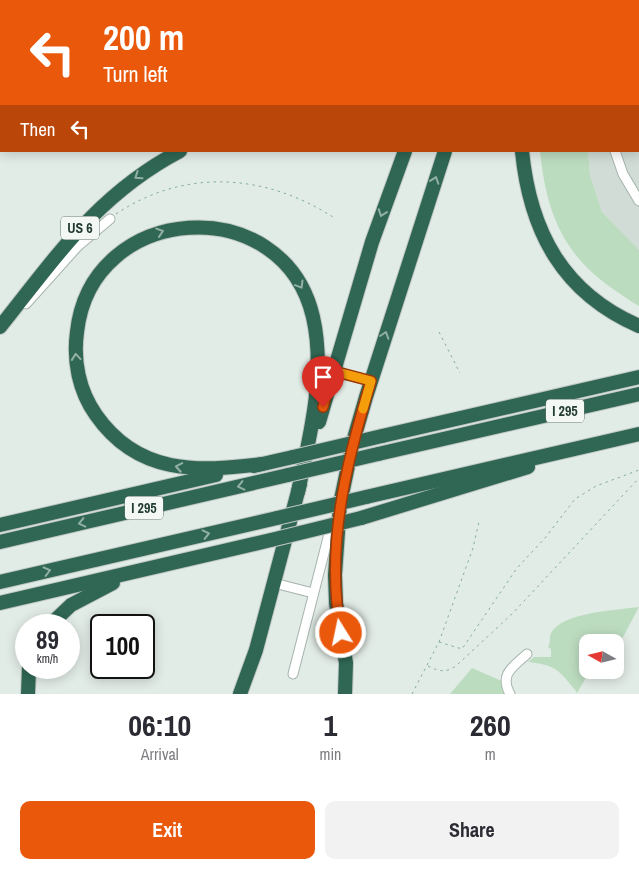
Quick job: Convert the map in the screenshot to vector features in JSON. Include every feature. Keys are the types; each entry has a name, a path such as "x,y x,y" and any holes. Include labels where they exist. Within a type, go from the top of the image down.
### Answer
{"highway":[{"name":"US 6","path":"0,327 70,240 102,205 138,176 178,152"},
{"path":"240,694 260,635 298,492 374,234 405,152"},
{"path":"346,694 346,663 336,603 335,562 340,504 357,428 445,152"},
{"path":"522,152 531,205 541,233 555,258 572,280 593,300 618,316 639,326"},
{"path":"262,464 202,470 156,462 136,452 117,438 101,422 89,403 80,382 76,360 76,338 82,308 95,282 106,266 137,242 179,227 203,226 226,230 248,238 268,250 284,264 298,281 307,298 313,316 317,351 313,418 298,492"},
{"path":"0,525 639,377"},
{"name":"I 295","path":"0,542 639,394"},
{"path":"0,582 639,434"},
{"path":"0,603 361,518 614,440"},
{"path":"60,614 92,593 122,580 182,561"},
{"path":"28,694 29,679"}],"street":[{"path":"616,152 623,174 639,201"},
{"path":"0,333 78,246 110,219"},
{"path":"333,371 371,381"},
{"path":"293,674 357,428"},
{"path":"274,583 313,593"},
{"path":"245,694 260,635"},
{"path":"510,694 505,686 505,678 527,654"}],"path":[{"path":"110,219 143,200 167,190 192,184 231,181 258,184 281,191 305,200 336,219"},
{"path":"439,332 460,373"},
{"path":"439,642 462,649 517,568 545,538 575,499 596,486 639,470"},
{"path":"428,666 444,672 450,671 457,666 512,614 639,478"},
{"path":"412,694 439,642 473,548 479,522"}],"shaded area":[{"path":"588,152 639,152 639,250 602,212 590,175"}],"green space":[{"path":"540,152 588,152 590,175 602,212 639,250 639,306 598,277 570,247 560,231 553,213 543,173"},
{"path":"639,607 624,635 579,634 579,679 585,679 577,693 565,678 552,667 528,662 534,657 551,657 551,649 548,647 551,633 566,620 605,611"},
{"path":"472,668 504,682 509,694 450,694"}],"slow traffic":[{"path":"334,371 371,381 363,409"}],"route":[{"path":"323,407 333,371 371,381 353,442 336,532 336,603 341,633"}]}
